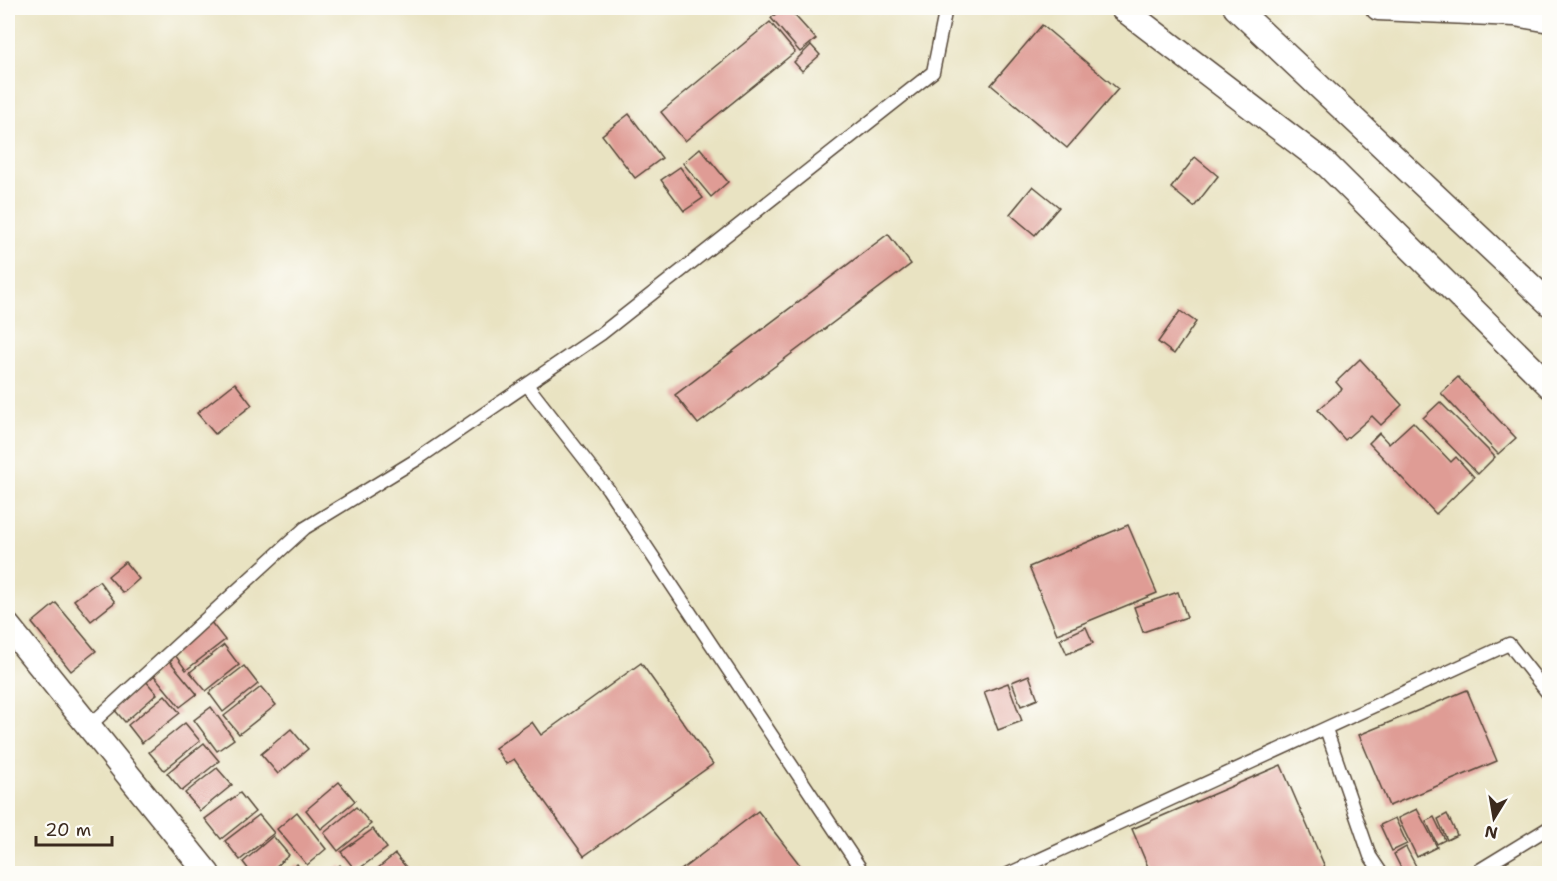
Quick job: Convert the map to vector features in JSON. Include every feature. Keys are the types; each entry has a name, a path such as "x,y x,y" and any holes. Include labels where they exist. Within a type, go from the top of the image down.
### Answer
{"street":[{"path":"1122,8 1326,164 1550,386"},
{"path":"1236,8 1550,304"},
{"path":"1378,8 1515,14 1550,20"},
{"path":"8,626 208,873"}],"lane":[{"path":"89,726 305,528 416,460 601,334 933,72 946,8"},
{"path":"527,385 608,489 864,873"},
{"path":"1008,873 1509,644 1550,696"},
{"path":"1326,729 1370,856 1382,873"},
{"path":"1473,873 1550,827"}],"building":[{"path":"783,8 788,8 816,39 800,52 771,18"},
{"path":"770,22 795,52 685,141 661,112"},
{"path":"1042,25 1118,89 1067,148 991,85"},
{"path":"811,45 820,55 802,71 794,62"},
{"path":"629,114 662,158 635,178 602,135"},
{"path":"700,148 728,182 711,197 683,163"},
{"path":"1195,157 1218,176 1194,207 1171,188"},
{"path":"680,167 703,198 684,211 661,180"},
{"path":"1033,186 1059,207 1035,235 1010,214"},
{"path":"888,234 911,264 698,424 675,395"},
{"path":"1180,311 1196,322 1174,354 1158,342"},
{"path":"1360,359 1402,405 1381,425 1372,416 1345,440 1318,410 1342,389 1336,382"},
{"path":"1458,377 1516,438 1498,454 1441,393"},
{"path":"235,383 252,405 215,434 197,413"},
{"path":"1440,402 1495,457 1478,474 1423,418"},
{"path":"1413,422 1451,462 1456,457 1474,477 1436,514 1369,443 1379,433 1389,444"},
{"path":"1128,525 1157,593 1057,634 1029,567"},
{"path":"125,562 139,579 123,593 108,576"},
{"path":"99,581 115,602 91,621 74,600"},
{"path":"1178,592 1187,617 1143,632 1134,607"},
{"path":"56,603 96,651 71,671 32,623"},
{"path":"210,621 225,640 186,670 172,651"},
{"path":"1086,627 1093,643 1067,654 1060,639"},
{"path":"224,645 239,665 206,691 190,672"},
{"path":"168,659 197,694 180,707 152,673"},
{"path":"641,663 713,764 584,856 514,759 506,764 495,748 532,722 541,735"},
{"path":"244,666 258,684 223,712 209,693"},
{"path":"1029,675 1038,699 1021,706 1012,682"},
{"path":"145,680 157,694 125,722 113,708"},
{"path":"1008,683 1022,721 998,730 984,692"},
{"path":"261,687 276,705 239,734 224,716"},
{"path":"1467,690 1497,761 1389,806 1359,735"},
{"path":"165,695 180,713 142,743 128,725"},
{"path":"211,707 234,739 217,751 194,720"},
{"path":"185,723 200,741 164,770 149,752"},
{"path":"291,729 308,749 278,774 261,754"},
{"path":"204,743 219,761 182,791 167,773"},
{"path":"1281,765 1328,874 1151,874 1132,829"},
{"path":"217,768 232,785 200,811 185,793"},
{"path":"339,782 355,801 321,829 306,810"},
{"path":"240,793 255,812 221,839 205,819"},
{"path":"356,807 371,824 338,851 324,833"},
{"path":"1417,809 1437,847 1417,857 1398,818"},
{"path":"758,811 807,874 676,874"},
{"path":"297,812 326,849 307,865 277,829"},
{"path":"1447,814 1457,835 1447,840 1438,819"},
{"path":"259,815 274,833 240,860 225,841"},
{"path":"1434,817 1445,840 1437,844 1426,821"},
{"path":"1395,818 1407,844 1392,851 1380,825"},
{"path":"373,829 387,848 356,871 341,852"},
{"path":"273,836 289,855 267,874 252,874 243,862"},
{"path":"1406,847 1419,872 1417,874 1404,874 1394,854"},
{"path":"395,854 410,872 408,874 371,874"},
{"path":"297,864 304,874 285,874"},
{"path":"340,865 346,874 329,874"}]}
